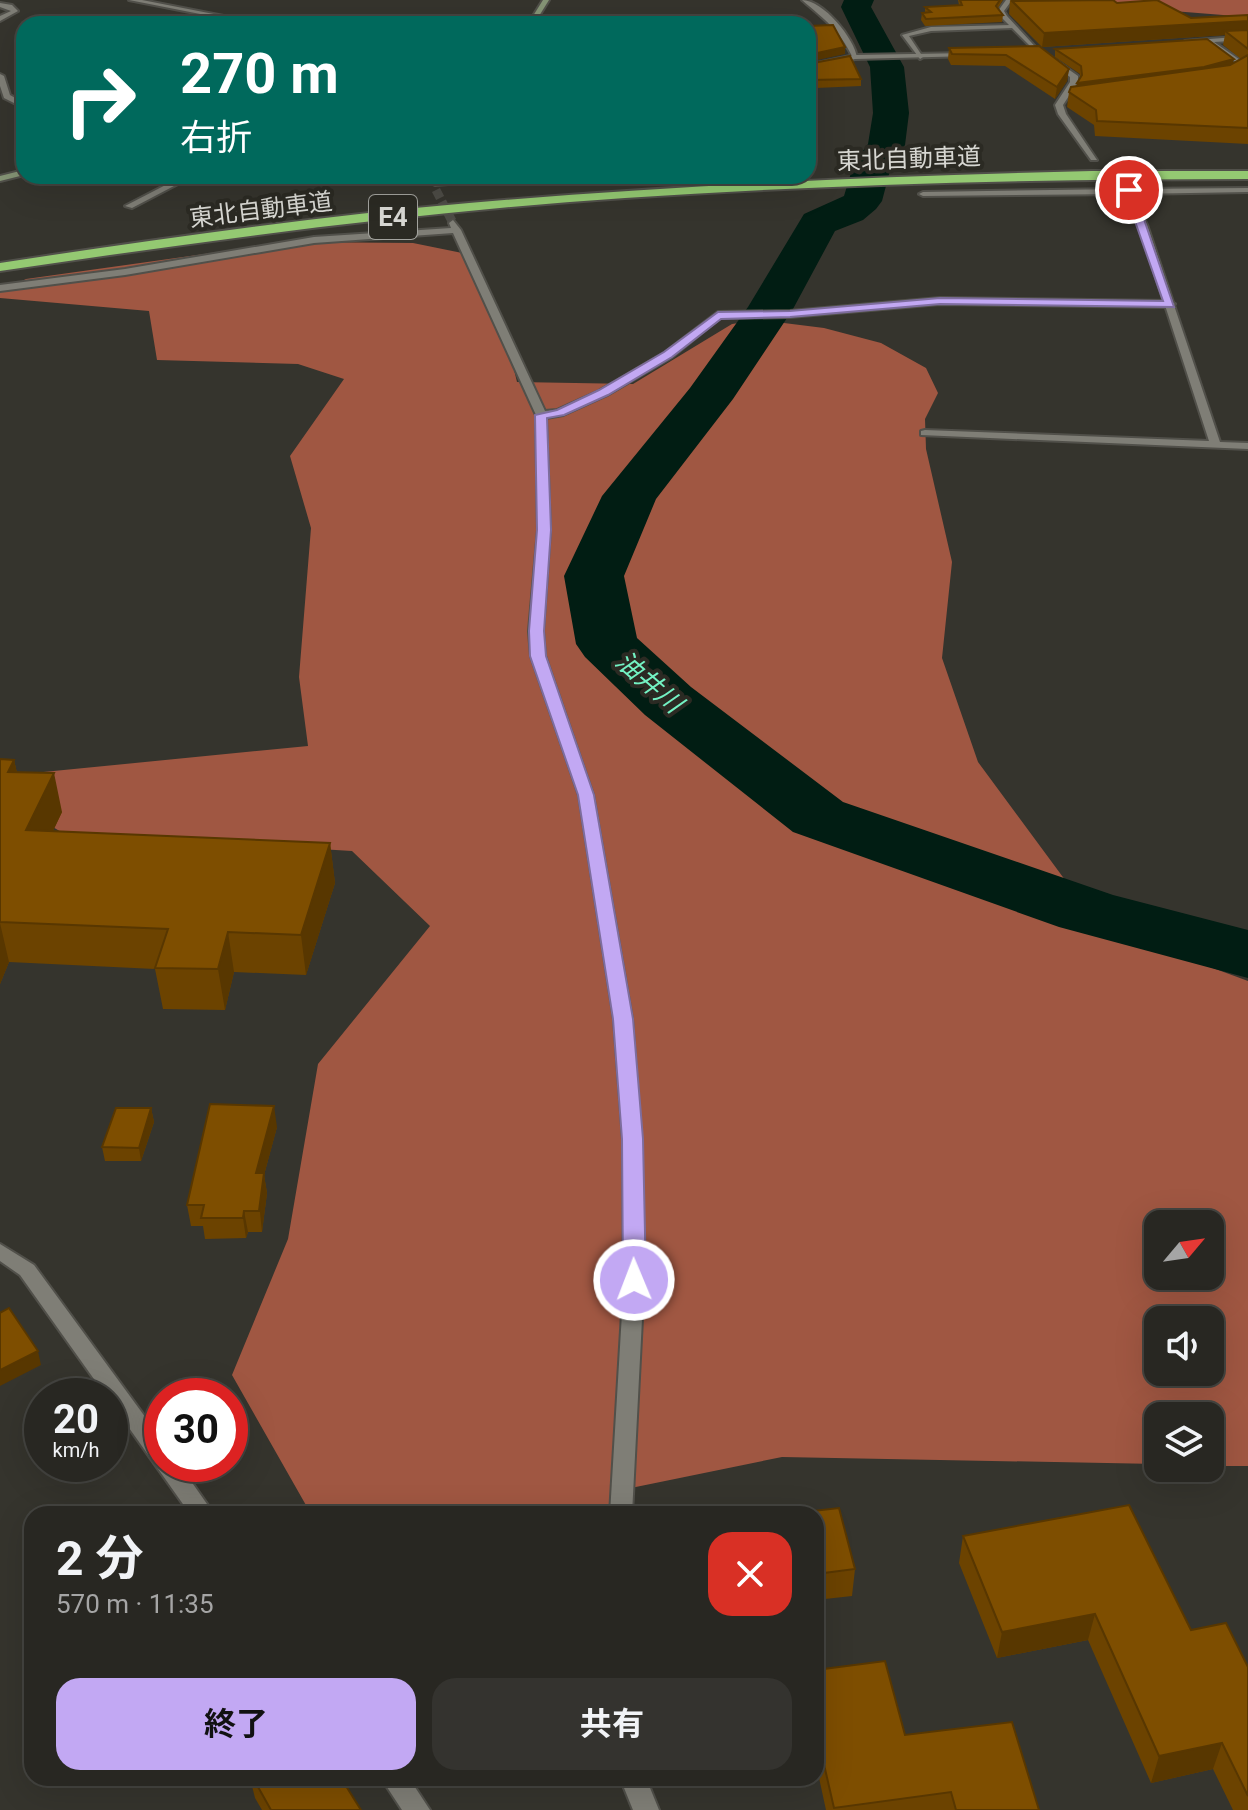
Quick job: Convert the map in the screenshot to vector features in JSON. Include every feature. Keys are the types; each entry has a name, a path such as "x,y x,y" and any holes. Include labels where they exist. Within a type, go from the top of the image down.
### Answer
{"highway":[{"name":"東北自動車道","path":"816,183 917,174 1248,164"},
{"name":"東北自動車道","path":"816,173 1248,175"},
{"name":"東北自動車道","path":"0,254 370,207 653,184"},
{"name":"東北自動車道","path":"0,267 376,218 810,184"}],"street":[{"path":"132,0 219,16"},
{"path":"805,0 839,25 850,40 855,57"},
{"path":"1009,0 1001,11 1011,27 1039,52 1074,76 1074,82 1059,105 1062,114 1094,158"},
{"path":"0,5 10,6 15,11 0,19"},
{"path":"920,57 905,35 931,29 1011,27"},
{"path":"1175,42 1248,38"},
{"path":"1209,41 1246,68"},
{"path":"1029,53 1063,51"},
{"path":"816,65 855,57 976,55"},
{"path":"1224,75 1246,68"},
{"path":"0,76 4,96"},
{"path":"1064,97 1076,96"},
{"path":"129,206 173,184"},
{"path":"1127,187 1170,304 1216,445"},
{"path":"923,194 1127,187 1248,190"},
{"path":"0,288 125,272 314,240 455,226 541,415 544,530 536,631 538,656 586,795 623,1019 632,1139 634,1280 621,1506"},
{"path":"541,415 559,413 603,393 668,355 712,318 743,313 790,314 940,301 1170,304"},
{"path":"925,433 1248,446"},
{"path":"0,1251 27,1270 144,1432"},
{"path":"180,1482 197,1506"},
{"path":"400,1786 417,1810"},
{"path":"636,1786 646,1810"}],"shaded area":[{"path":"1035,0 1248,0 1248,17"},
{"path":"290,242 413,243 472,255 506,336 517,382 633,384 732,324 759,320 824,328 881,343 926,368 938,393 925,419 926,449 952,562 942,658 978,762 1099,926 1248,981 1248,1466 1224,1466 1224,1402 1144,1402 1144,1464 782,1457 626,1489 621,1506 306,1506 248,1403 248,1378 234,1378 232,1375 288,1239 318,1064 430,926 352,851 63,833 10,802 23,774 308,746 299,677 311,528 290,456 344,379 298,364 157,360 149,311 0,298 0,292 26,279"}],"building":[{"path":"960,0 1000,0 996,6 1003,15 926,19 922,13 931,12 925,7 962,5"},
{"path":"1113,0 1117,3 1157,0 1191,18 1248,15 1248,21 1044,33 1012,1"},
{"path":"833,25 845,47 816,53 816,26"},
{"path":"1248,30 1248,49 1225,31"},
{"path":"1207,39 1234,59 1204,67 1077,83 1082,75 1081,66 1055,49"},
{"path":"1039,46 1069,69 1057,87 1006,55 952,54 949,48"},
{"path":"1248,55 1248,128 1097,121 1096,110 1069,92 1071,87 1230,65"},
{"path":"850,56 861,79 816,80 816,62"},
{"path":"0,759 14,760 8,772 54,773 26,830 330,843 301,935 228,932 218,969 155,968 168,929 0,922"},
{"path":"210,1104 274,1106 256,1173 264,1173 259,1211 244,1211 243,1218 201,1218 204,1205 187,1205"},
{"path":"116,1108 151,1108 139,1148 102,1147"},
{"path":"9,1308 38,1351 0,1370 0,1313"},
{"path":"1129,1505 1191,1630 1226,1623 1248,1667 1248,1796 1222,1743 1159,1756 1095,1614 1002,1632 963,1536"},
{"path":"839,1508 855,1569 824,1573 824,1510"},
{"path":"885,1661 905,1735 1012,1722 1039,1810 956,1810 951,1792 834,1808 824,1764 824,1669"},
{"path":"258,1786 346,1786 361,1810 271,1810"}],"waterway":[{"name":"油井川","path":"859,0 856,7 887,67 891,113 886,145 873,163 862,201 849,211 819,223 770,309 708,399 630,496 594,576 607,644 668,701 818,817 1086,911 1248,954"}],"tunnel":[{"path":"436,190 453,223"}],"route":[{"path":"634,1280 632,1139 623,1019 586,795 538,656 536,631 544,530 541,415 559,413 603,393 668,355 718,315 790,314 940,301 1170,304 1129,190"}]}
